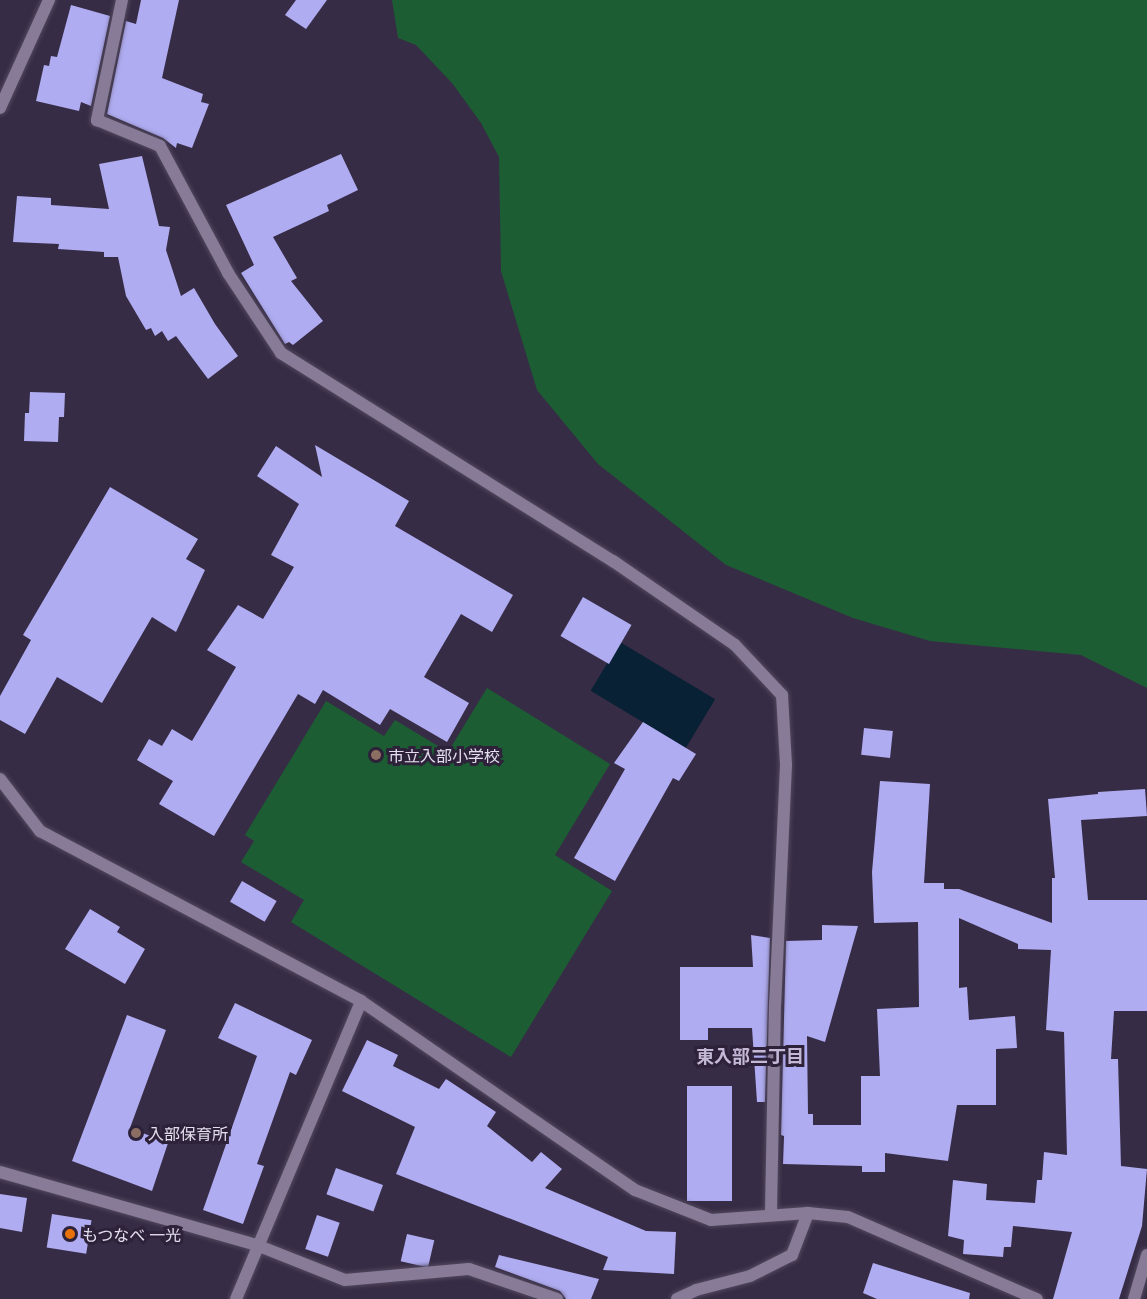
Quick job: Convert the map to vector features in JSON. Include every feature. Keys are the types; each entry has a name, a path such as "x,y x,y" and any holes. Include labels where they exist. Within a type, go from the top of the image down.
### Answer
{"street":[{"path":"0,108 49,0"},
{"path":"122,0 97,120 160,146 228,273 281,353 622,568 735,645 782,695 786,765 774,1003 771,1215"},
{"path":"0,779 40,831 361,1001 635,1190 711,1220 808,1213 848,1217 1037,1299"},
{"path":"236,1299 361,1001"},
{"path":"0,1172 258,1246 345,1280 469,1269 557,1299"},
{"path":"677,1299 696,1290 750,1276 792,1256 808,1213"},
{"path":"1134,1299 1147,1255"}],"green space":[{"path":"392,0 1147,0 1147,688 1081,655 930,641 853,618 726,565 598,464 537,390 501,271 499,157 481,123 452,83 416,45 398,38"},
{"path":"487,688 610,764 555,855 612,891 511,1057 291,922 304,900 241,862 254,841 245,835 326,701 384,736 395,720 448,752"}],"water":[{"path":"620,642 715,699 686,748 591,691"}],"building":[{"path":"141,0 179,0 162,78 203,94 201,102 209,104 192,148 177,143 176,148 163,138 107,114 126,21 136,24"},
{"path":"296,0 327,0 306,29 285,15"},
{"path":"71,5 110,16 91,106 81,102 79,111 36,101 44,65 49,66 51,56 57,57"},
{"path":"341,154 358,190 327,205 329,211 273,237 297,278 291,281 323,321 293,345 289,342 285,344 241,273 254,265 226,205"},
{"path":"142,156 159,226 170,227 166,250 181,296 194,288 215,324 238,356 208,379 176,336 168,341 162,331 155,336 151,328 146,330 126,296 118,257 104,257 104,252 58,249 59,244 13,242 17,196 51,198 51,205 109,209 99,164"},
{"path":"30,392 65,393 64,417 59,417 58,442 24,441 25,413 29,413"},
{"path":"315,445 409,501 395,526 513,595 492,632 461,614 424,677 469,703 447,742 390,709 380,725 323,690 315,704 298,694 214,836 159,804 173,781 137,760 149,739 162,746 172,729 192,741 236,667 207,650 238,605 263,619 294,567 271,555 299,504 257,476 276,446 322,477"},
{"path":"110,487 198,539 186,559 205,570 176,632 152,617 102,703 57,677 25,734 0,720 0,696 31,640 23,635"},
{"path":"583,597 631,625 609,664 560,636"},
{"path":"643,722 696,754 679,781 673,778 615,881 574,858 625,769 614,763"},
{"path":"864,728 893,731 890,758 861,755"},
{"path":"880,781 930,784 924,883 944,883 944,889 959,889 1052,923 1052,878 1055,878 1048,799 1098,794 1098,792 1145,789 1147,816 1081,820 1088,900 1147,900 1147,1011 1114,1011 1111,1059 1118,1059 1121,1166 1147,1169 1142,1226 1119,1299 1053,1299 1072,1232 1013,1226 1011,1247 1004,1247 1003,1257 963,1254 964,1240 948,1236 953,1180 987,1184 986,1200 1035,1203 1037,1180 1042,1180 1044,1152 1067,1155 1064,1032 1046,1030 1051,950 1018,949 1018,944 959,918 959,988 967,987 969,1020 1015,1016 1017,1048 996,1049 996,1105 957,1105 948,1161 885,1153 885,1172 862,1172 862,1166 783,1164 784,1136 781,1135 786,941 822,940 822,925 858,926 825,1042 807,1036 808,1114 813,1114 813,1125 861,1125 861,1076 880,1076 877,1009 919,1007 918,922 874,923 872,872"},
{"path":"242,881 277,901 265,922 230,902"},
{"path":"90,909 120,927 117,932 145,949 125,984 65,949"},
{"path":"751,935 770,938 765,1102 757,1102 752,1028 708,1028 708,1040 680,1040 680,967 753,967"},
{"path":"235,1003 312,1040 296,1075 290,1072 257,1164 264,1166 243,1224 203,1210 257,1056 218,1038"},
{"path":"127,1015 166,1030 130,1128 168,1143 152,1191 72,1161"},
{"path":"367,1040 398,1055 393,1066 439,1089 446,1079 496,1112 487,1126 532,1162 541,1152 562,1169 545,1188 646,1231 676,1232 674,1274 603,1270 608,1257 396,1174 415,1127 342,1091"},
{"path":"687,1086 732,1086 732,1201 687,1201"},
{"path":"336,1168 383,1185 373,1211 326,1194"},
{"path":"0,1194 27,1198 22,1232 0,1228"},
{"name":"もつなべ 一光","path":"52,1214 92,1220 86,1254 47,1248"},
{"path":"317,1215 340,1223 328,1257 305,1249"},
{"path":"407,1234 434,1240 428,1268 401,1261"},
{"path":"499,1255 599,1279 591,1299 566,1299 560,1291 495,1267"},
{"path":"873,1263 970,1293 969,1299 877,1299 863,1293"}],"place":[{"name":"市立入部小学校","path":"376,755"},
{"name":"入部保育所","path":"136,1133"},
{"name":"もつなべ 一光","path":"70,1234"}],"district":[{"name":"東入部二丁目","path":"750,1055"}]}
